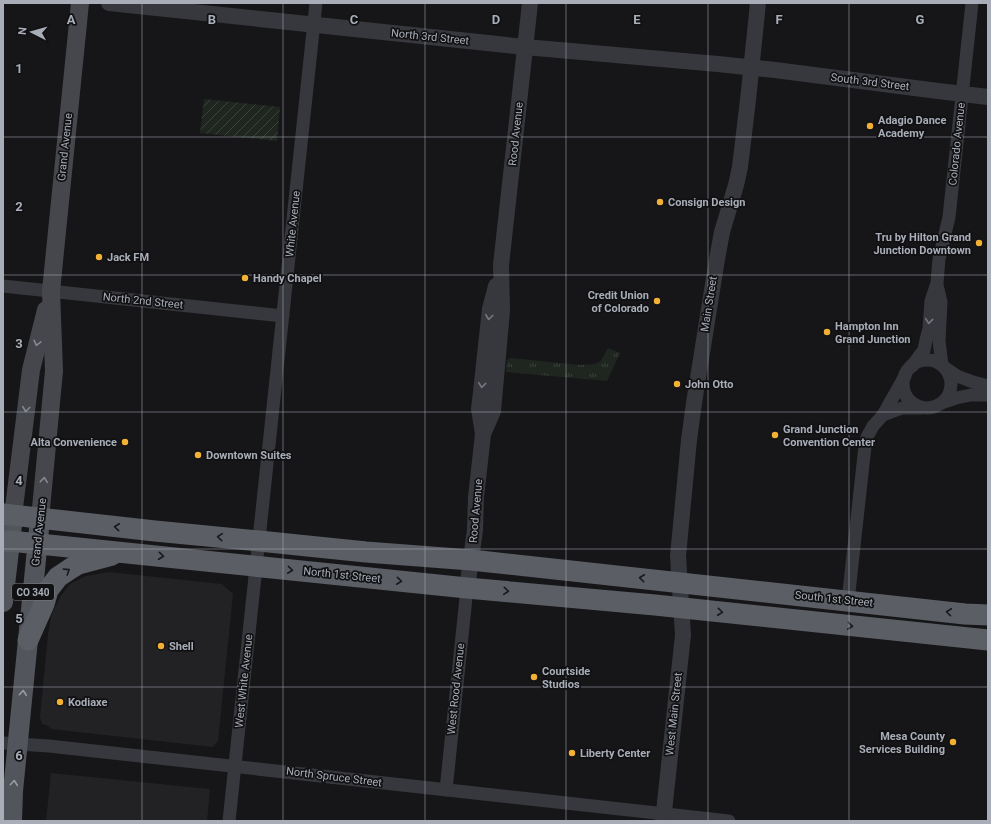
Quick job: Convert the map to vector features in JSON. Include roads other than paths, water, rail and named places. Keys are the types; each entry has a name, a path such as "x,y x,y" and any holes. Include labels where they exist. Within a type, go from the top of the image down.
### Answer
{"highway":[{"path":"8,515 155,531 366,552 471,560 680,582"},
{"name":"North 1st Street","path":"7,542 122,552 468,588 682,608"},
{"path":"28,640 44,604 48,590 58,576 78,564 122,552"},
{"name":"South 1st Street","path":"680,582 965,614 988,615"},
{"path":"682,608 988,640"}],"main road":[{"name":"Grand Avenue","path":"12,821 13,791 10,744 28,640 38,544 54,371 51,291 80,3"},
{"name":"Grand Avenue","path":"8,515 31,370 51,291"},
{"name":"CO 340","path":"3,602 8,515"}],"street":[{"name":"North 3rd Street","path":"109,3 526,47 751,68"},
{"name":"White Avenue","path":"259,541 316,3"},
{"name":"Rood Avenue","path":"468,588 475,530 476,497 483,434 493,411 502,311 501,265 530,3"},
{"name":"Main Street","path":"682,608 678,556 689,440 722,232 740,168 758,3"},
{"name":"Colorado Avenue","path":"884,415 908,371 924,350 929,328 931,301 937,283 939,259 949,217 972,3"},
{"name":"South 3rd Street","path":"751,68 988,97"},
{"name":"Colorado Avenue","path":"937,283 941,302 939,341 944,366"},
{"name":"North 2nd Street","path":"3,286 283,316"},
{"path":"921,408 913,404 904,392 903,386 908,371 916,363 926,360 935,361 957,376 988,386"},
{"path":"944,366 950,376 952,386 949,396 944,402"},
{"path":"848,601 864,453 869,433 873,426 884,415 902,408 932,408 956,398 971,395 988,395"},
{"name":"West White Avenue","path":"229,821 259,541"},
{"name":"West Rood Avenue","path":"446,790 468,588"},
{"name":"West Main Street","path":"664,818 683,635 682,608"},
{"name":"North Spruce Street","path":"10,744 49,746 235,766 446,790 664,818 729,821"}],"place":[{"name":"Adagio Dance Academy","path":"870,126"},
{"name":"Consign Design","path":"660,202"},
{"name":"Tru by Hilton Grand Junction Downtown","path":"979,243"},
{"name":"Jack FM","path":"99,257"},
{"name":"Handy Chapel","path":"245,278"},
{"name":"Credit Union of Colorado","path":"657,301"},
{"name":"Hampton Inn Grand Junction","path":"827,332"},
{"name":"John Otto","path":"677,384"},
{"name":"Grand Junction Convention Center","path":"775,435"},
{"name":"Alta Convenience","path":"125,442"},
{"name":"Downtown Suites","path":"198,455"},
{"name":"Shell","path":"161,646"},
{"name":"Courtside Studios","path":"534,677"},
{"name":"Kodiaxe","path":"60,702"},
{"name":"Mesa County Services Building","path":"953,742"},
{"name":"Liberty Center","path":"572,753"}]}
